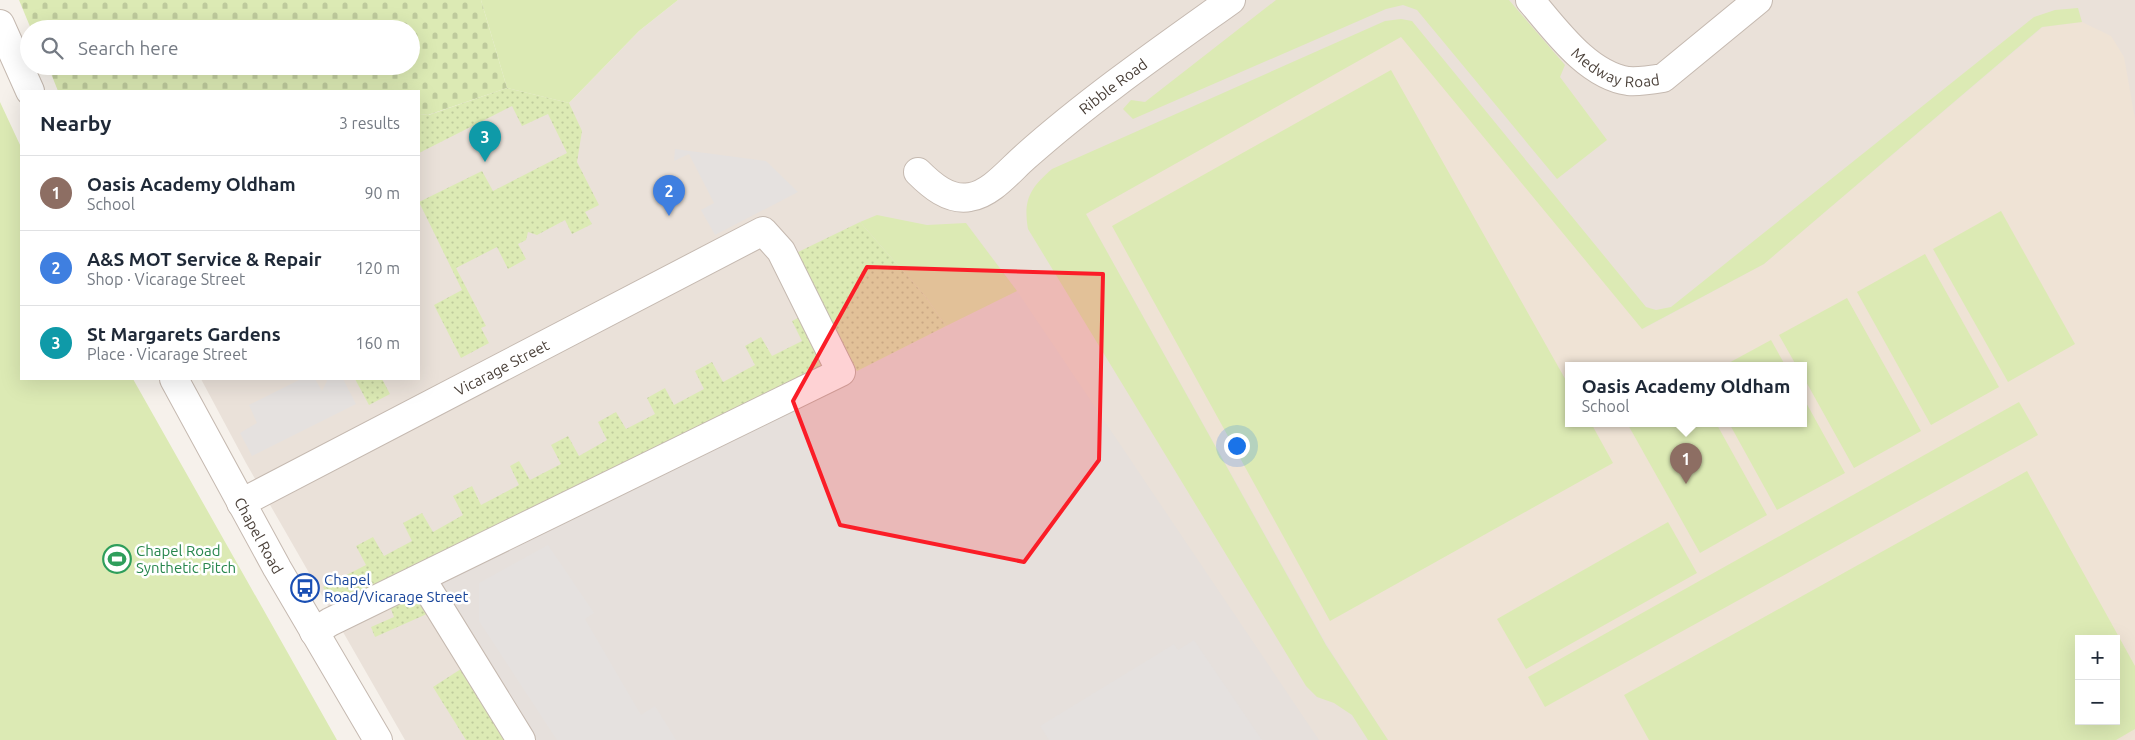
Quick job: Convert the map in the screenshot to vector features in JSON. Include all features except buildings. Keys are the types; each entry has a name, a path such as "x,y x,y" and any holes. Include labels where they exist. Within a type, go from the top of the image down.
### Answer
{"street":[{"name":"Ribble Road","path":"918,172 940,191 954,196 970,198 986,191 1065,124 1166,46 1231,0"},
{"name":"Medway Road","path":"1530,0 1577,54 1605,73 1626,80 1644,81 1663,78 1758,0"},
{"path":"0,24 20,69"},
{"path":"23,75 30,90"},
{"name":"Vicarage Street","path":"240,503 763,231 781,251 841,372 421,578"},
{"name":"Chapel Road","path":"175,380 240,503 378,740"},
{"path":"314,632 330,622 421,578 522,740"}],"highlighted area":[{"path":"867,267 1103,274 1099,460 1024,562 840,525 793,401"}],"shaded area":[{"path":"678,0 2135,0 2135,740 405,740 246,463 202,380 420,380 420,114 429,115 507,88 569,103 639,31"},
{"path":"2082,22 2111,36 2124,57 2135,119 2135,740 1388,740 1327,645 1086,214 1401,36 1643,329 1764,264 2043,27"},
{"path":"675,149 766,161 798,192 715,235 701,210 714,203 689,154 674,161"},
{"path":"1017,291 1319,740 533,740 434,583"},
{"path":"299,380 316,380 322,391 326,380 344,380 356,404 252,456 240,433 257,423 249,405"},
{"path":"548,545 594,613 585,619 641,715 655,706 676,740 557,740 479,621 479,583"},
{"path":"1194,640 1262,740 1049,740 1040,726 1174,644 1178,650"}],"green space":[{"path":"19,0 481,0 507,88 428,115 420,114 420,90 58,90 52,75 420,75 420,20 27,20"},
{"path":"481,0 678,0 639,31 569,103 507,88"},
{"path":"1276,0 1509,0 1565,65 1560,77 1607,140 1557,179 1417,10 1403,5 1386,9 1133,119 1123,109 1131,100 1145,102"},
{"path":"2078,8 2082,22 2042,27 1764,264 1642,329 1401,37 1086,214 1326,645 1388,740 1368,740 1352,715 1334,703 1317,697 1306,686 1028,229 1027,210 1030,195 1038,182 1052,169 1385,21 1401,19 1412,21 1646,307 1656,310 1671,307 2034,17 2055,10"},
{"path":"1391,70 1565,379 1565,427 1593,427 1613,463 1330,621 1112,226"},
{"path":"507,88 569,103 582,131 577,162 599,205 585,212 592,224 572,234 565,220 537,235 528,232 526,240 518,244 526,259 508,269 497,247 456,268 486,326 481,328 489,343 461,358 434,305 462,290 420,202 482,171 493,191 567,153 548,114 522,126 512,106 420,152 420,114 429,115"},
{"name":"Chapel Road Synthetic Pitch","path":"0,102 20,145 20,380 134,380 337,740 0,740"},
{"path":"2001,211 2075,344 2008,382 1933,249"},
{"path":"877,215 927,225 966,223 1017,291 946,326 925,296 860,222"},
{"path":"860,222 925,296 946,326 857,371 794,254"},
{"path":"1925,254 1999,387 1931,425 1857,292"},
{"path":"1847,298 1921,431 1854,468 1807,383 1807,362 1794,362 1779,335"},
{"path":"802,316 826,364 824,372 337,610 323,587 366,565 356,546 373,537 384,556 412,541 403,523 422,513 433,532 463,515 453,496 472,486 481,505 519,485 510,466 519,461 530,480 561,464 551,445 568,436 579,456 607,440 598,422 616,412 626,429 655,414 647,398 665,388 674,405 704,389 695,371 712,362 723,382 755,365 745,346 761,337 772,356 802,341 792,321"},
{"path":"1771,340 1783,362 1731,362"},
{"path":"356,380 383,380 390,394 369,405"},
{"path":"2019,402 2038,435 1545,707 1528,677"},
{"path":"1807,404 1845,473 1777,510 1731,427 1807,427"},
{"path":"1629,427 1718,427 1767,515 1700,553"},
{"path":"2027,471 2118,635 2075,635 2075,725 2120,725 2120,639 2135,666 2135,729 2116,740 1649,740 1624,695"},
{"path":"1668,522 1697,573 1526,669 1497,619"},
{"path":"416,591 429,613 375,637 371,627 394,617 389,604"},
{"path":"464,667 510,740 466,740 433,687"}],"place":[{"name":"St Margarets Gardens","path":"485,162"},
{"name":"A&S MOT Service & Repair","path":"669,216"},
{"name":"Oasis Academy Oldham","path":"1686,484"},
{"name":"Chapel Road Synthetic Pitch","path":"117,559"},
{"name":"Chapel Road/Vicarage Street","path":"305,588"}]}
